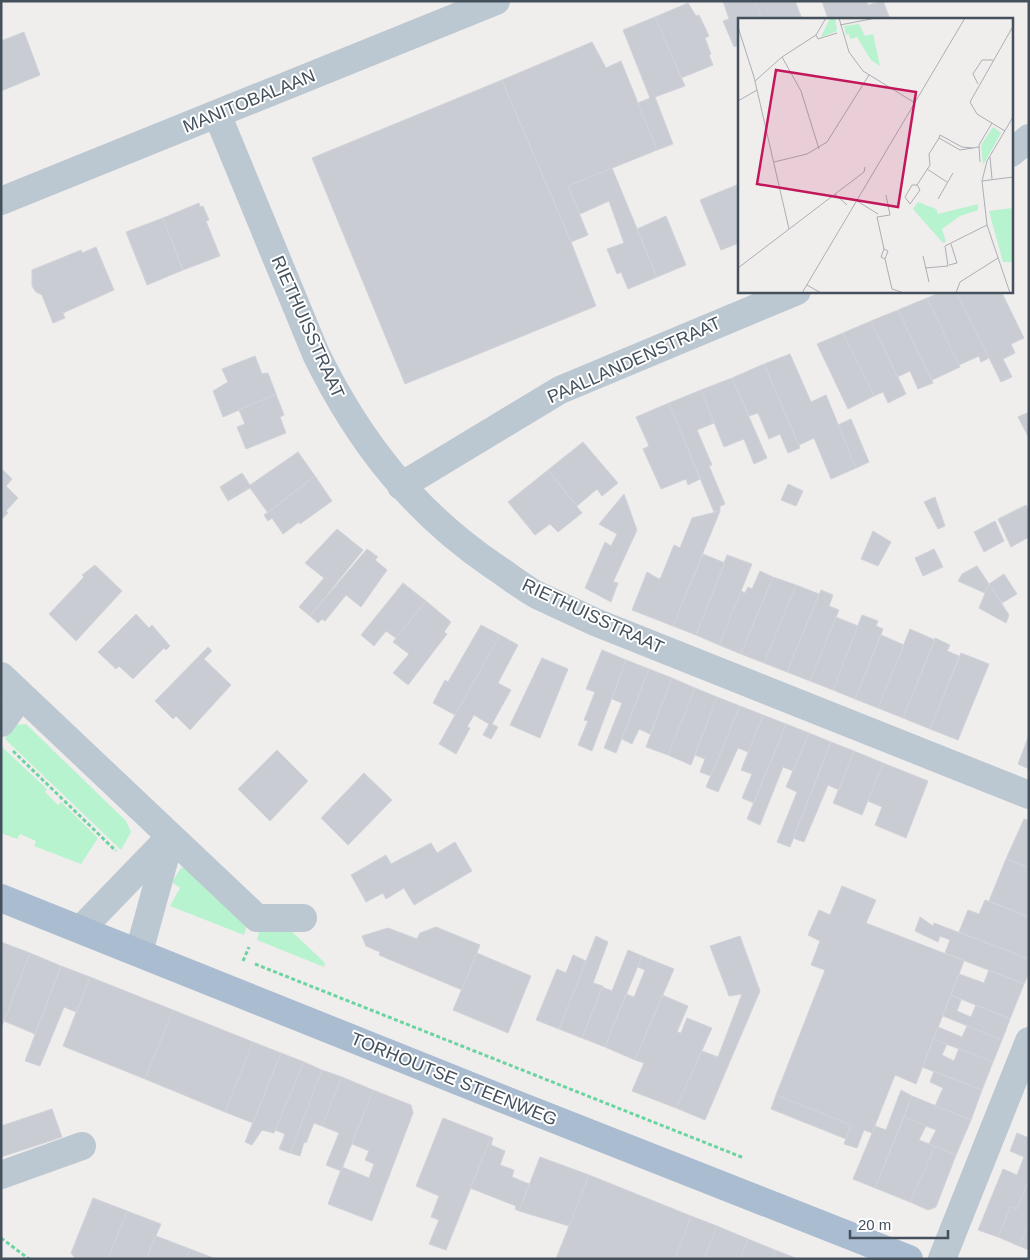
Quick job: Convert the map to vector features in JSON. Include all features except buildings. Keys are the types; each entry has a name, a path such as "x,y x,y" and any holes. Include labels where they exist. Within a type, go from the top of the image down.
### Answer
{"main road":[{"name":"TORHOUTSE STEENWEG","path":"1,898 498,1098 908,1259"}],"street":[{"name":"MANITOBALAAN","path":"1,201 496,1"},
{"name":"RIETHUISSTRAAT","path":"217,114 316,354 334,390 366,442 401,486 470,550 535,594 605,625 1029,795"},
{"path":"1012,152 1029,138"},
{"name":"PAALLANDENSTRAAT","path":"401,486 560,390 794,292"},
{"path":"1,676 258,918 303,918"},
{"path":"5,735 21,695"},
{"path":"81,929 170,837"},
{"path":"138,952 170,837"},
{"path":"942,1259 1029,1041"},
{"path":"1,1175 82,1146"}],"path":[{"path":"5,735 120,855"},
{"path":"1,1238 29,1259"}],"green space":[{"path":"26,724 126,821 131,832 121,850 5,739 14,725"},
{"path":"1,746 47,789 45,792 58,805 61,802 98,838 81,864 34,846 36,841 20,834 17,839 1,833"},
{"path":"185,867 248,921 244,935 170,906 180,888 172,882 181,868"},
{"path":"288,928 325,963 324,967 257,940 259,932"}]}
